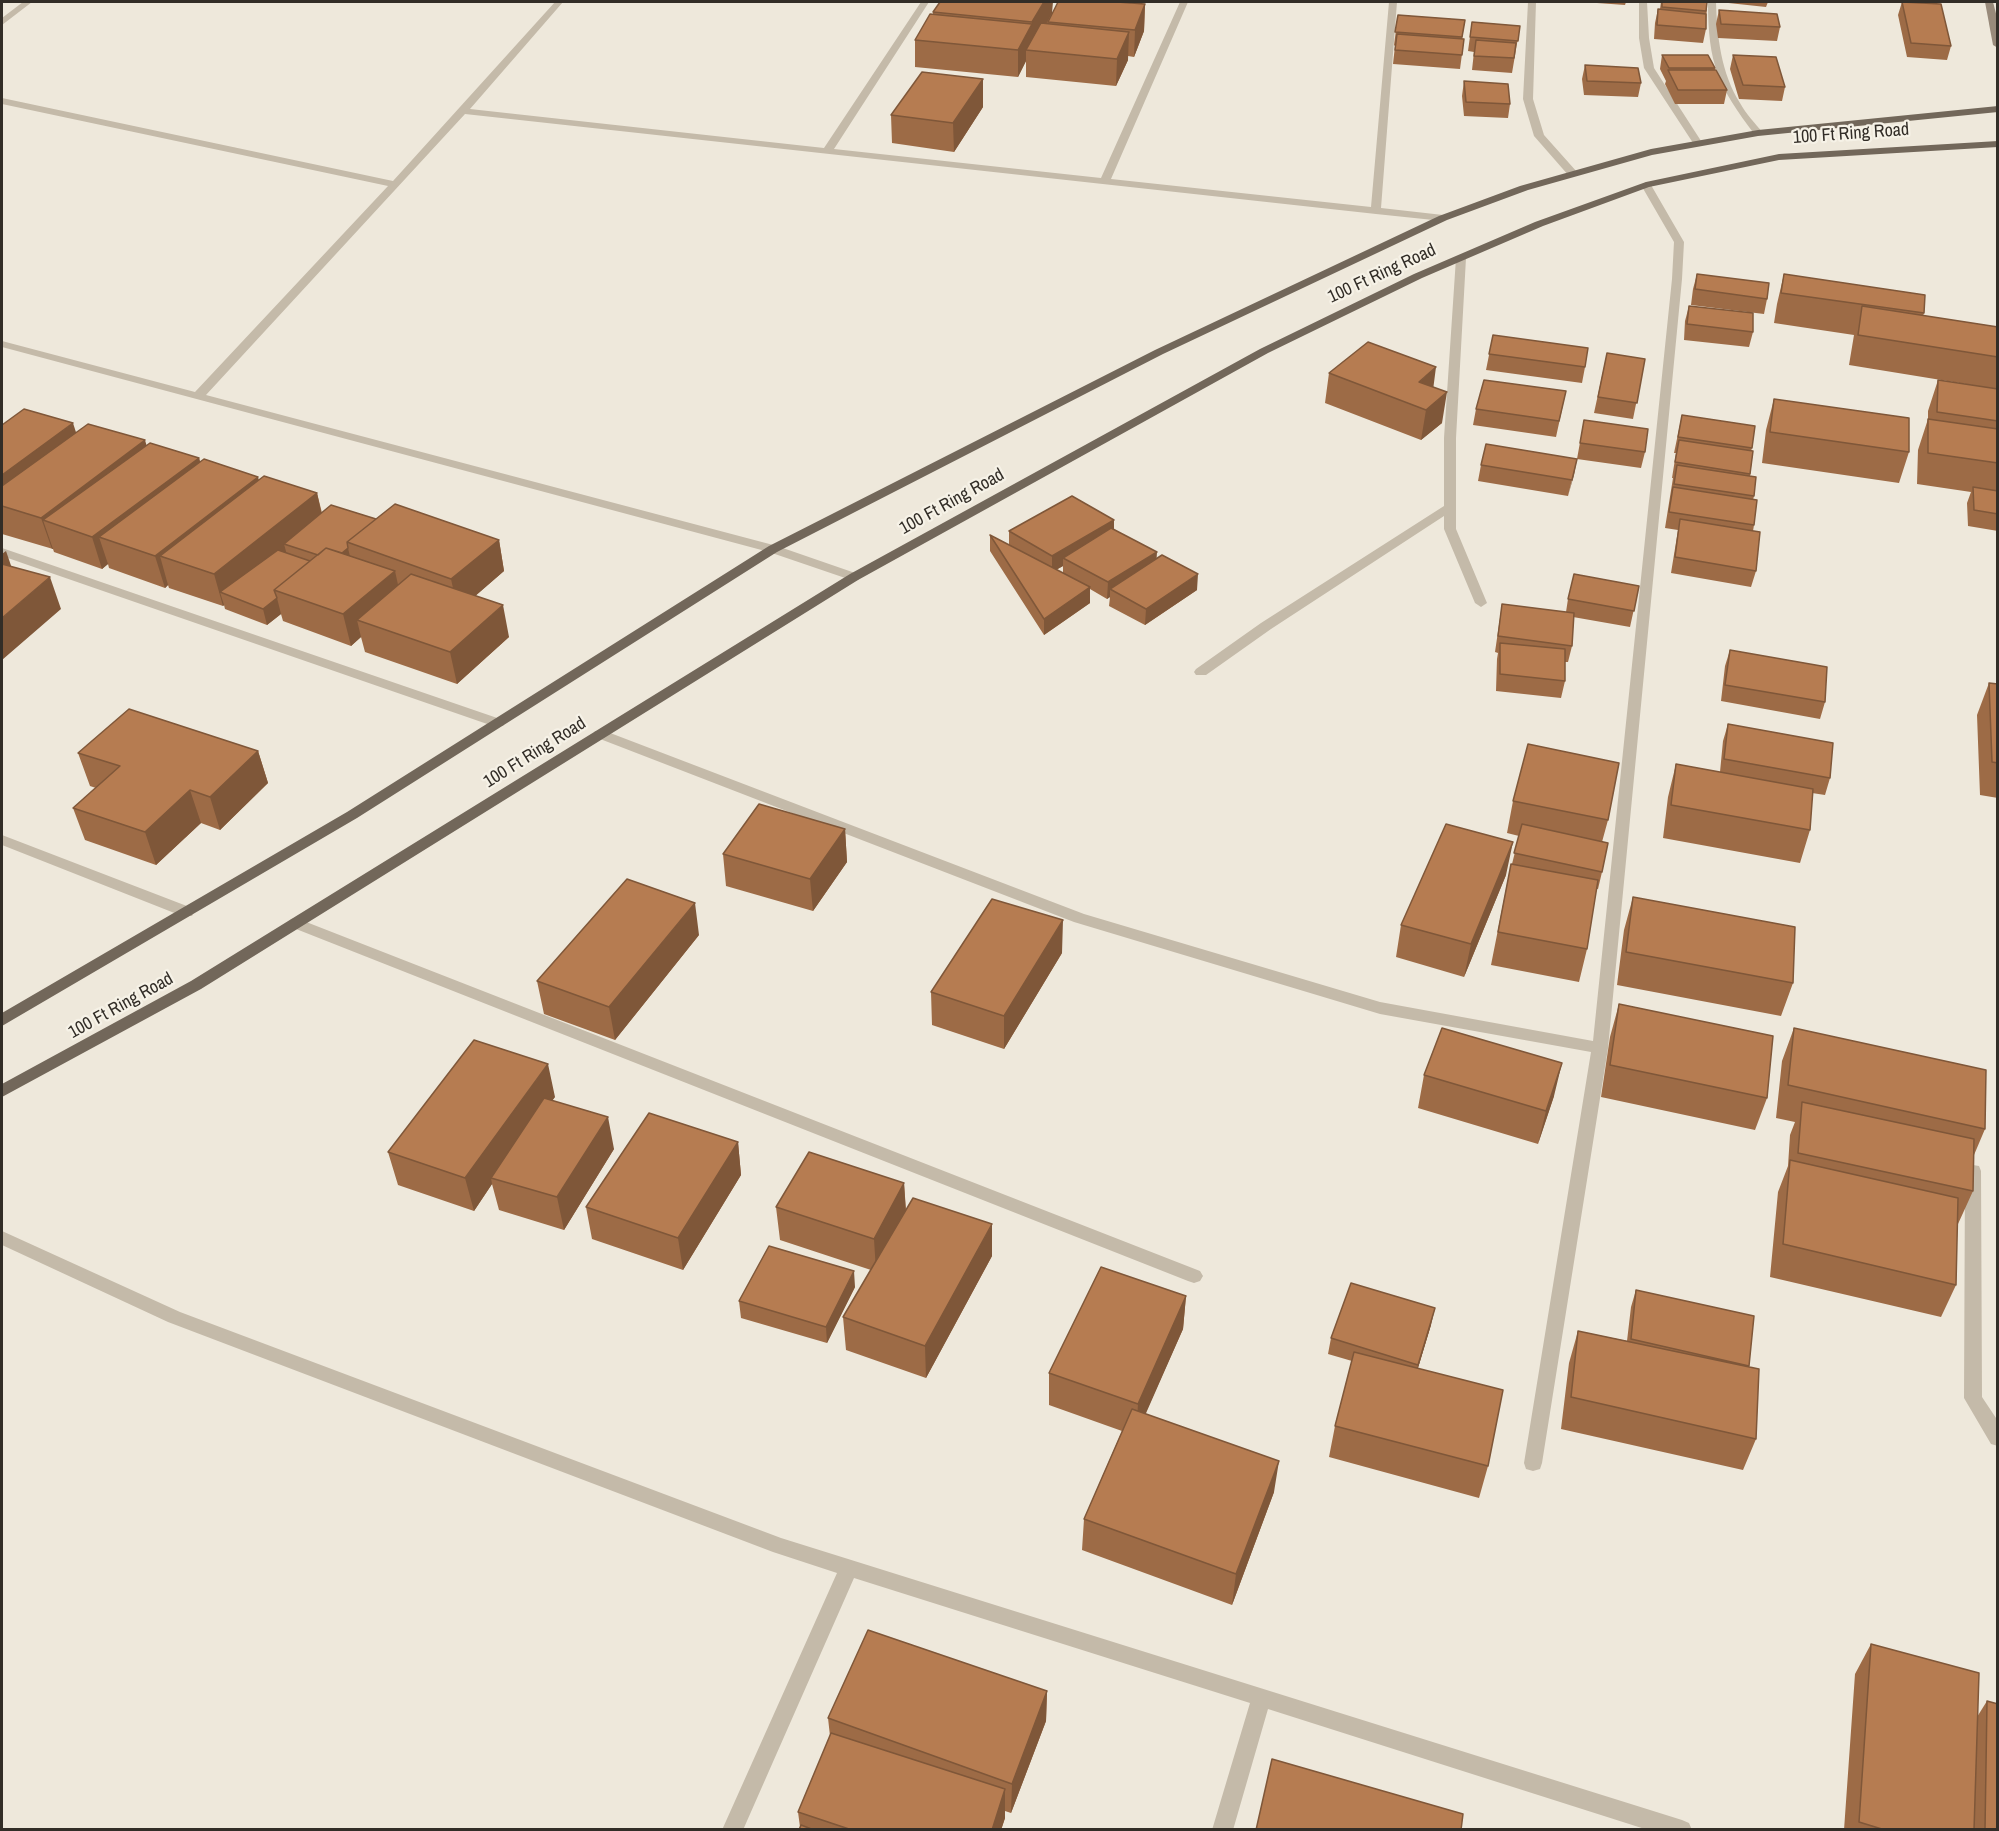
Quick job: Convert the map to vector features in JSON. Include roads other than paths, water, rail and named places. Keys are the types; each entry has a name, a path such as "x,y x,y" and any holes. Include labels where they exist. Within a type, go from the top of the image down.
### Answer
{"main road":[{"name":"100 Ft Ring Road","path":"2,1020 352,815 773,549 1159,352 1443,218 1524,188 1651,152 1758,133 1998,110"},
{"name":"100 Ft Ring Road","path":"2,1091 196,985 854,577 1264,351 1418,276 1539,224 1646,185 1779,157 1998,144"}],"street":[{"path":"2,22 28,2"},
{"path":"198,396 463,111 558,2"},
{"path":"827,151 925,2"},
{"path":"1105,181 1184,2"},
{"path":"1376,211 1393,2"},
{"path":"1532,2 1528,99 1539,136 1573,174"},
{"path":"1643,2 1644,38 1649,68 1698,144"},
{"path":"1712,2 1712,25 1720,69 1732,98 1758,133"},
{"path":"1989,2 1998,45"},
{"path":"2,101 395,184"},
{"path":"463,111 1443,218"},
{"path":"1533,1463 1600,1048 1679,242 1646,185"},
{"path":"1461,258 1450,438 1450,529 1480,603"},
{"path":"2,344 773,549 854,577"},
{"path":"1201,672 1266,626 1450,507"},
{"path":"2,552 498,723"},
{"path":"600,734 1079,918 1380,1008 1600,1048"},
{"path":"2,840 187,912"},
{"path":"296,923 1194,1276"},
{"path":"1973,1155 1973,1398 1998,1438"},
{"path":"2,1238 174,1317 780,1546 1682,1830"},
{"path":"732,1830 849,1568"},
{"path":"1222,1830 1262,1697"}]}
